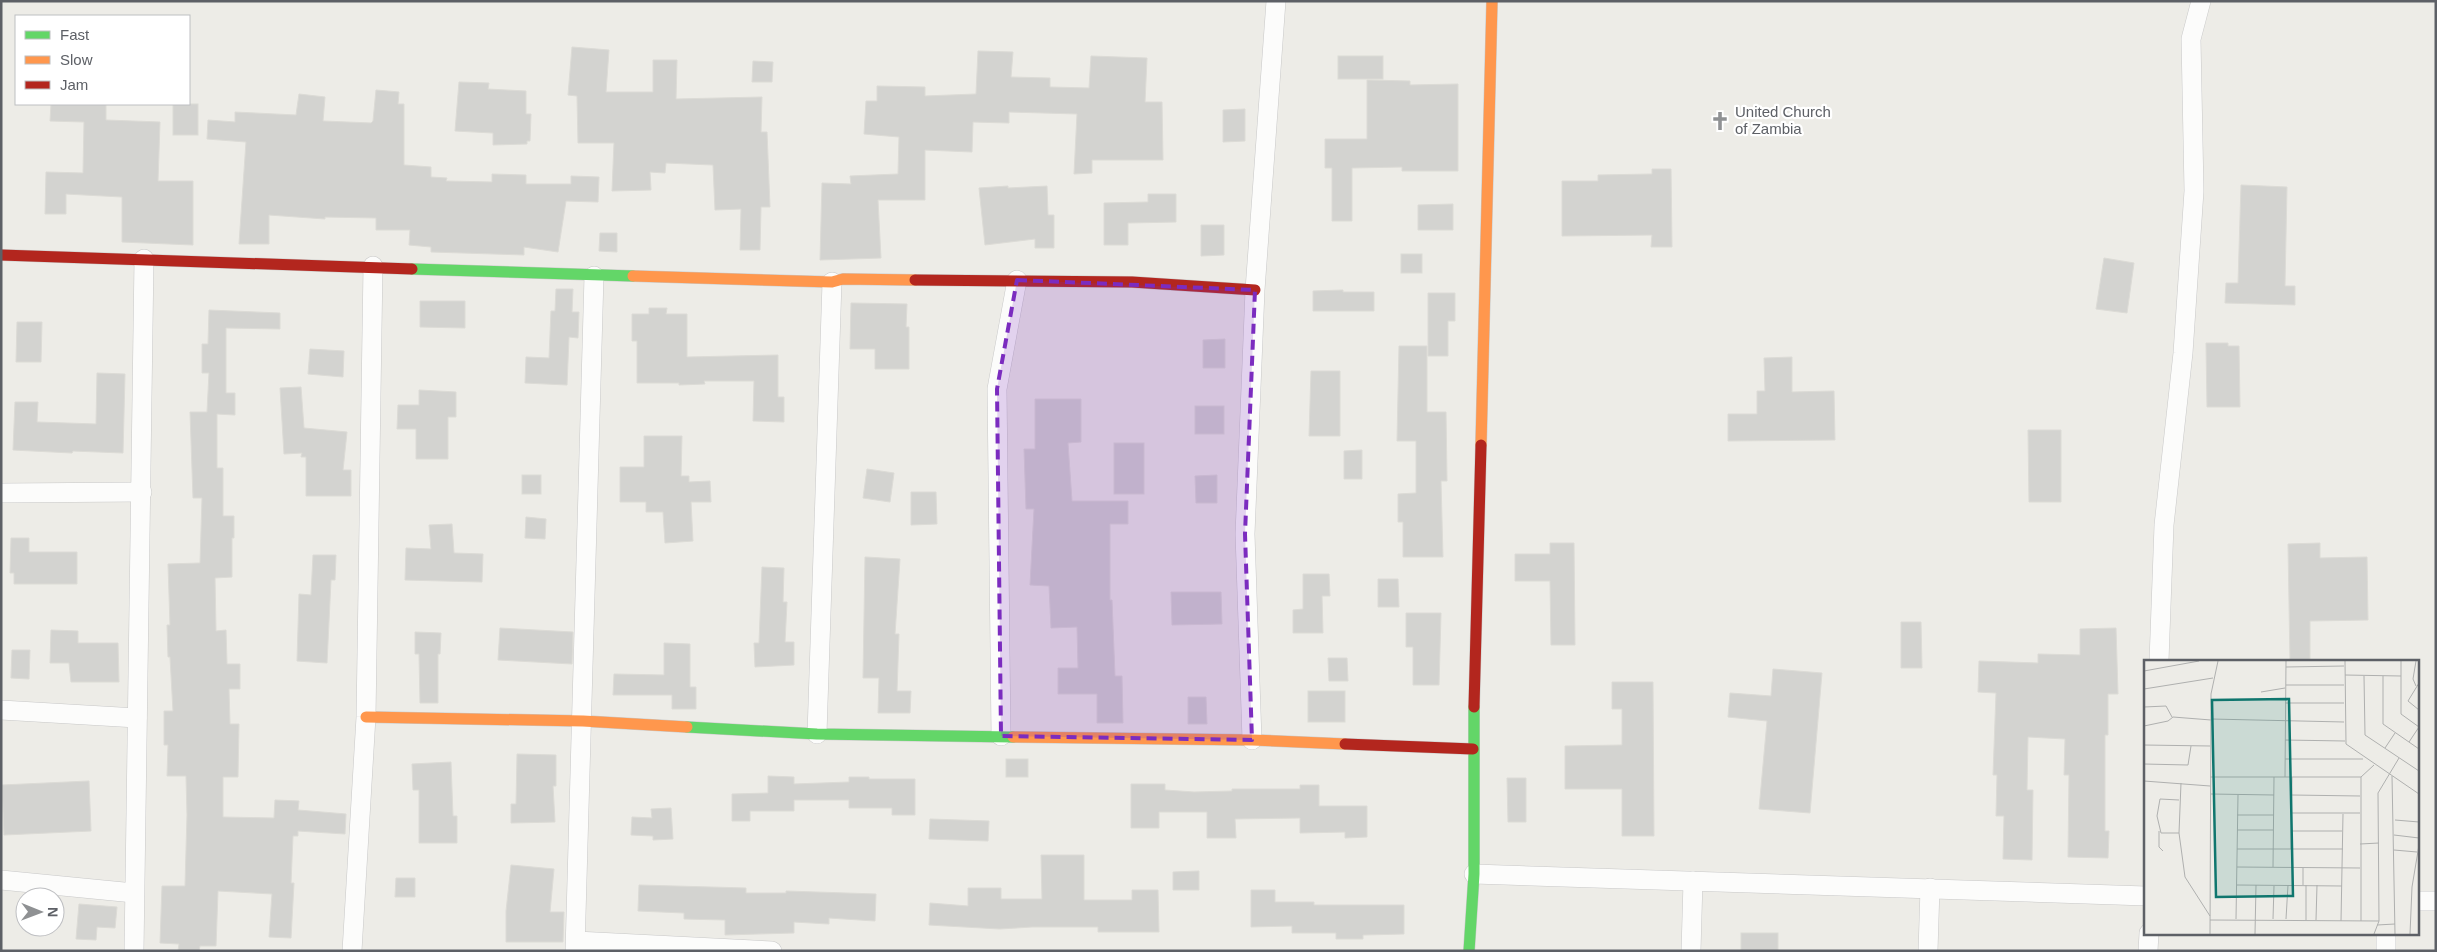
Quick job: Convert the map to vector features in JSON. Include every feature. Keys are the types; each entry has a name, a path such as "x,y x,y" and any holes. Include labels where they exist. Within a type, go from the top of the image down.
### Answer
{"street":[{"path":"1252,740 1245,534 1255,290 1276,1"},
{"path":"1469,951 1474,874 1473,749 1492,1"},
{"path":"2159,660 2164,525 2183,353 2194,191 2190,39 2201,1"},
{"path":"1,255 373,266 594,276 832,282 843,279 1132,282 1255,290"},
{"path":"134,951 144,259"},
{"path":"352,951 366,717 373,266"},
{"path":"594,276 576,946 772,951"},
{"path":"1001,736 997,389 1017,280"},
{"path":"817,734 832,282"},
{"path":"1,492 142,492"},
{"path":"1,710 137,718"},
{"path":"366,717 583,721 817,734 1252,740 1473,749"},
{"path":"1474,874 2144,896"},
{"path":"1,880 134,893"},
{"path":"1691,951 1692,881"},
{"path":"1928,951 1930,888"},
{"path":"2420,901 2436,901"},
{"path":"2148,951 2149,934"},
{"path":"2386,934 2386,951"}],"highlighted area":[{"path":"1017,280 1255,290 1245,534 1252,740 1001,736 997,389"}],"building":[{"path":"572,47 609,50 606,92 653,92 653,60 677,60 676,99 762,97 761,132 767,132 770,207 761,207 760,250 740,250 741,209 715,210 713,165 666,163 665,173 650,172 651,190 612,191 614,143 578,143 577,96 568,95"},
{"path":"978,51 1013,52 1011,77 1050,78 1050,87 1089,88 1091,56 1147,58 1145,102 1162,102 1163,160 1092,160 1092,173 1074,174 1077,114 1009,112 1009,123 973,122 972,152 925,150 925,200 878,200 881,258 820,260 822,183 851,184 850,176 898,174 899,137 864,134 866,101 877,101 877,86 925,87 925,96 976,94"},
{"path":"1338,56 1383,56 1383,79 1338,79"},
{"path":"753,61 773,62 772,82 752,82"},
{"path":"1367,80 1410,81 1410,85 1458,84 1458,171 1402,171 1402,167 1352,168 1352,221 1332,221 1332,168 1325,168 1325,139 1367,139"},
{"path":"459,82 489,83 488,89 526,91 526,114 531,114 530,141 527,141 527,144 493,145 493,133 455,131"},
{"path":"376,90 399,92 398,104 404,104 404,165 431,167 431,177 447,178 446,181 492,182 492,174 526,175 526,184 571,184 571,176 599,177 598,202 566,201 558,252 524,247 524,255 431,252 431,247 409,245 410,230 376,230 376,218 325,217 325,219 269,215 269,244 239,244 246,142 207,139 208,120 235,122 235,112 296,115 299,94 325,97 323,121 371,123 373,121"},
{"path":"198,104 198,135 173,135 173,105"},
{"path":"51,105 106,105 106,120 160,122 158,181 193,181 193,245 122,242 122,197 66,194 66,214 45,214 46,172 83,173 84,122 50,121"},
{"path":"1245,109 1245,141 1223,142 1223,110"},
{"path":"1652,169 1671,169 1672,247 1651,247 1652,235 1562,236 1562,181 1598,181 1598,175 1652,174"},
{"path":"2241,185 2287,187 2285,286 2295,286 2295,305 2225,303 2226,283 2238,283"},
{"path":"1008,186 1008,188 1047,186 1048,215 1054,215 1054,248 1035,248 1035,239 985,245 979,188"},
{"path":"1148,194 1176,194 1176,222 1128,223 1128,245 1104,245 1104,203 1148,202"},
{"path":"1453,204 1453,230 1418,230 1418,205"},
{"path":"1201,225 1224,225 1224,255 1201,256"},
{"path":"600,233 617,233 617,252 599,251"},
{"path":"1401,254 1422,254 1422,273 1401,273"},
{"path":"2104,258 2134,263 2127,313 2096,309"},
{"path":"556,289 573,289 572,312 579,312 578,338 569,337 567,385 525,383 526,357 549,358 551,311 555,311"},
{"path":"1343,290 1343,292 1374,292 1374,311 1313,311 1313,291"},
{"path":"1428,293 1455,293 1455,321 1448,321 1448,356 1428,356"},
{"path":"420,301 465,301 465,328 420,327"},
{"path":"851,303 907,304 906,327 909,327 909,369 875,369 875,349 850,349"},
{"path":"649,308 667,308 666,314 687,314 687,357 778,355 778,397 784,397 784,422 753,421 754,381 704,381 705,384 679,385 679,383 637,383 637,341 632,341 632,314 649,314"},
{"path":"209,310 280,313 280,329 226,328 226,393 235,393 235,415 217,414 217,468 223,468 223,516 234,516 234,538 232,538 232,577 215,578 216,631 226,630 227,664 240,664 240,689 229,689 230,724 239,724 238,777 223,777 223,817 274,818 275,800 299,801 298,810 346,814 345,834 298,831 298,836 293,836 291,883 294,883 291,938 269,937 272,894 218,891 216,946 200,946 199,951 178,951 179,944 160,943 162,886 185,886 187,815 186,776 167,776 168,745 164,745 164,711 173,711 170,657 168,657 167,625 170,625 168,564 200,563 202,498 193,498 190,412 207,412 209,373 202,373 202,344 208,344"},
{"path":"17,322 42,322 41,362 16,362"},
{"path":"1225,339 1225,368 1203,368 1203,340"},
{"path":"2206,343 2228,343 2228,346 2239,346 2240,407 2207,407"},
{"path":"1399,346 1427,346 1427,412 1446,412 1447,481 1441,481 1443,557 1403,557 1403,522 1398,522 1398,494 1416,493 1416,441 1397,441"},
{"path":"310,349 344,351 343,377 308,374"},
{"path":"1792,357 1792,392 1834,391 1835,440 1728,441 1728,414 1757,414 1757,391 1765,391 1764,358"},
{"path":"1311,371 1340,371 1340,436 1309,436"},
{"path":"97,373 125,374 123,453 13,450 15,402 38,402 37,422 96,424"},
{"path":"301,387 304,428 347,432 343,470 351,470 351,496 306,496 306,457 301,457 302,453 284,454 280,388"},
{"path":"419,390 456,392 456,417 448,417 448,459 416,459 416,429 397,429 398,405 419,405"},
{"path":"1035,399 1081,399 1081,442 1068,443 1072,501 1128,501 1128,524 1110,524 1110,600 1112,600 1115,676 1122,676 1123,723 1097,723 1097,694 1058,694 1058,668 1078,668 1077,627 1051,628 1049,586 1030,585 1034,509 1026,509 1024,449 1035,449"},
{"path":"1195,406 1224,406 1224,434 1195,434"},
{"path":"2028,430 2061,430 2061,502 2029,502"},
{"path":"644,436 682,436 681,476 689,476 689,482 710,481 711,502 691,502 693,541 665,543 663,512 646,512 646,502 620,502 620,467 644,467"},
{"path":"1114,443 1144,443 1144,494 1114,494"},
{"path":"1362,450 1362,479 1344,479 1344,451"},
{"path":"867,469 894,473 890,502 863,498"},
{"path":"522,475 541,475 541,494 522,494"},
{"path":"1217,475 1217,503 1196,503 1195,476"},
{"path":"911,492 936,492 937,524 911,525"},
{"path":"526,517 546,519 545,539 525,538"},
{"path":"452,524 454,553 483,554 482,582 405,580 406,548 431,549 429,525"},
{"path":"11,538 29,538 29,552 77,552 77,584 14,584 14,573 10,573"},
{"path":"1550,543 1574,543 1575,645 1551,645 1550,581 1515,581 1515,554 1550,554"},
{"path":"2320,543 2320,558 2367,557 2368,620 2310,621 2310,660 2290,660 2288,544"},
{"path":"313,555 336,555 335,580 331,580 327,663 297,661 299,594 311,595"},
{"path":"865,557 900,559 895,634 899,634 897,691 911,691 910,713 878,713 879,678 863,678"},
{"path":"762,567 784,568 783,602 787,602 785,642 794,642 794,665 755,667 754,643 759,643"},
{"path":"1303,574 1329,574 1330,596 1322,596 1323,633 1293,633 1293,610 1303,609"},
{"path":"1378,579 1398,579 1399,607 1378,607"},
{"path":"1171,592 1221,592 1222,624 1172,625"},
{"path":"1406,613 1441,613 1439,685 1413,685 1413,647 1406,647"},
{"path":"1901,622 1921,622 1922,668 1901,668"},
{"path":"500,628 573,632 572,664 498,660"},
{"path":"2116,628 2118,694 2108,694 2108,735 2105,735 2105,831 2109,831 2108,858 2068,857 2069,775 2064,775 2065,739 2028,737 2027,790 2033,790 2032,860 2003,859 2004,816 1996,816 1997,775 1993,775 1996,693 1978,692 1979,661 2038,663 2038,654 2080,655 2080,629"},
{"path":"51,630 78,631 78,643 118,643 119,682 71,682 69,663 50,663"},
{"path":"415,632 441,633 440,654 438,654 438,703 420,703 419,654 415,654"},
{"path":"664,643 690,644 690,687 696,687 696,709 672,709 672,695 613,695 614,674 664,675"},
{"path":"12,650 30,650 29,679 11,678"},
{"path":"1328,658 1347,658 1348,681 1329,681"},
{"path":"1773,669 1822,673 1810,813 1759,809 1767,721 1728,717 1730,693 1771,696"},
{"path":"1612,682 1653,682 1654,836 1622,836 1622,789 1565,789 1565,746 1622,745 1622,709 1612,709"},
{"path":"1308,691 1345,691 1345,722 1308,722"},
{"path":"1188,697 1206,697 1207,724 1188,724"},
{"path":"517,754 556,755 556,786 553,786 555,822 511,823 511,804 516,804"},
{"path":"1006,759 1028,759 1028,777 1006,777"},
{"path":"451,762 453,816 457,816 457,843 419,843 419,790 413,790 412,764"},
{"path":"768,776 794,777 794,784 849,782 849,777 915,779 915,815 892,815 892,808 849,808 849,800 794,800 794,811 750,811 750,821 732,821 732,794 768,793"},
{"path":"1507,778 1526,778 1526,822 1508,822"},
{"path":"89,781 91,831 4,835 2,785"},
{"path":"1131,784 1165,784 1165,790 1194,792 1232,791 1232,789 1300,789 1300,785 1319,785 1319,806 1367,806 1367,837 1345,838 1345,832 1300,833 1300,818 1235,819 1236,838 1207,838 1207,812 1159,812 1159,828 1131,828"},
{"path":"671,808 673,839 653,840 653,836 631,835 632,817 652,818 651,809"},
{"path":"930,819 989,821 988,841 929,839"},
{"path":"1041,855 1084,855 1084,900 1132,900 1132,890 1158,890 1159,932 1098,932 1098,927 1000,929 929,925 930,903 968,906 968,888 1001,888 1001,899 1042,899"},
{"path":"511,865 554,869 550,912 564,912 563,942 506,942 506,911"},
{"path":"1199,871 1199,890 1173,890 1173,872"},
{"path":"396,878 415,878 415,897 395,897"},
{"path":"639,885 746,888 746,893 786,893 786,891 876,894 875,921 829,918 829,924 794,922 794,933 725,935 725,920 684,919 684,913 638,911"},
{"path":"1251,890 1275,890 1275,902 1314,902 1314,905 1404,905 1404,934 1363,935 1363,939 1336,939 1336,933 1292,933 1292,926 1251,927"},
{"path":"79,904 117,907 115,928 97,927 96,940 76,939"},
{"path":"1741,933 1778,933 1778,951 1741,951"}],"traffic: fast":[{"path":"412,269 633,276"},
{"path":"1469,951 1474,874 1474,707"},
{"path":"687,727 817,734 1013,737"}],"traffic: slow":[{"path":"1481,445 1492,1"},
{"path":"633,276 832,282 843,279 915,280"},
{"path":"366,717 583,721 687,727"},
{"path":"1013,737 1252,740 1345,744"}],"traffic: jam":[{"path":"1,255 412,269"},
{"path":"915,280 1132,282 1255,290"},
{"path":"1474,707 1481,445"},
{"path":"1345,744 1473,749"}],"place":[{"name":"United Church of Zambia","path":"1720,121"}]}
